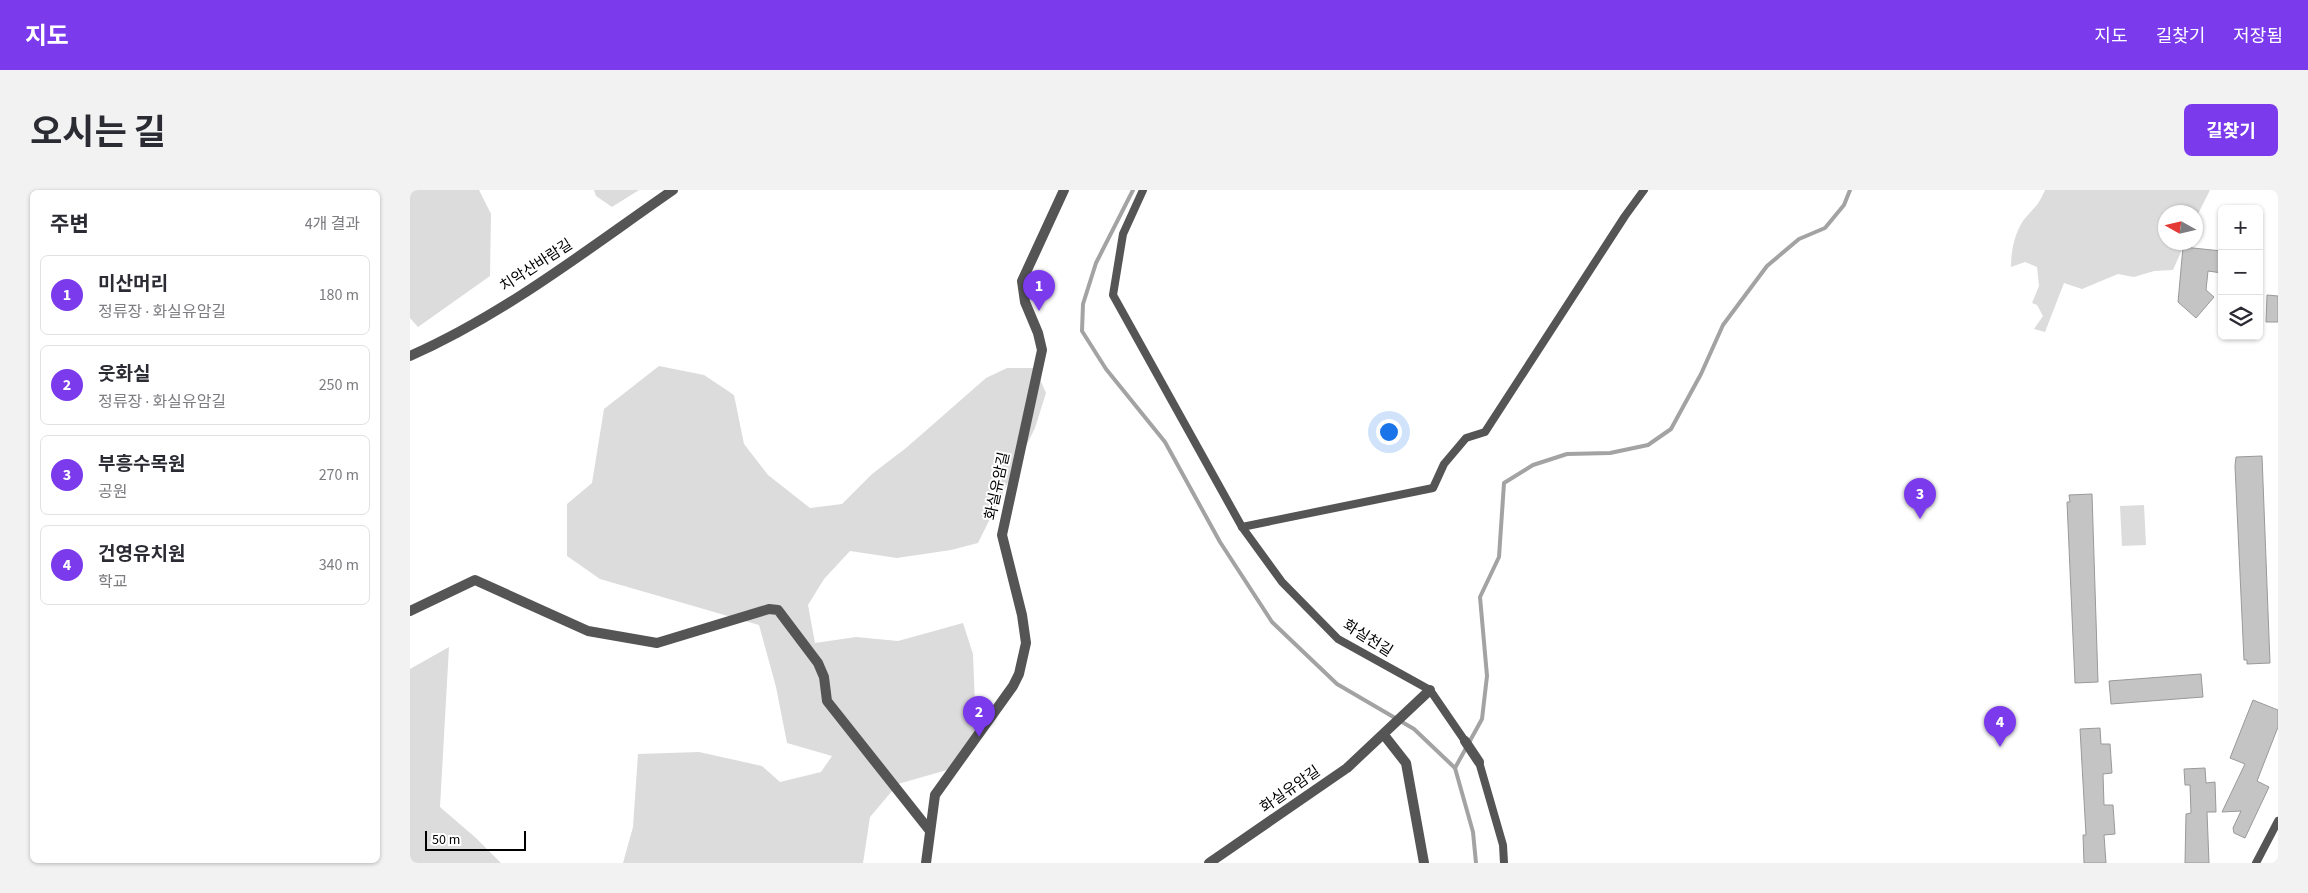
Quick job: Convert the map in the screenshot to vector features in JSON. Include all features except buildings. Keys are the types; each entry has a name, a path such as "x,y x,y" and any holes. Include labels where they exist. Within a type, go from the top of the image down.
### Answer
{"street":[{"name":"치악산바람길","path":"410,356 448,339 540,282 672,190"},
{"name":"화실유암길","path":"926,863 935,795 1013,686 1019,674 1026,643 1022,615 1002,535 1042,350 1038,333 1025,302 1022,281 1064,190"},
{"path":"410,611 475,580 588,631 657,643 769,609 778,610 818,663 824,677 828,701 930,831"},
{"name":"화실유암길","path":"1209,863 1347,768 1422,700 1430,690"},
{"path":"1384,735 1406,763 1424,863"},
{"path":"1465,742 1479,762"}],"lane":[{"path":"1144,190 1123,234 1113,295 1242,527 1433,488 1444,464 1466,438 1485,432 1619,224 1644,190"},
{"name":"화실천길","path":"1242,527 1282,582 1338,639 1430,690 1465,742"},
{"path":"1479,762 1503,845 1504,863"},
{"path":"2256,863 2278,821"}],"shaded area":[{"path":"410,190 479,190 491,214 490,276 418,327 410,318"},
{"path":"594,190 639,190 612,207 596,196"},
{"path":"2045,190 2210,190 2202,205 2158,205 2158,250 2182,250 2173,270 2154,271 2134,277 2118,274 2082,289 2064,283 2045,332 2034,329 2043,316 2037,305 2032,303 2039,286 2037,267 2025,262 2011,267 2013,247 2019,227"},
{"path":"659,366 704,375 734,395 744,444 768,475 810,508 842,504 872,474 906,448 986,378 1007,368 1035,368 1046,393 1035,428 978,543 951,550 897,558 850,551 824,579 808,605 815,643 856,637 898,641 963,623 973,654 976,732 954,768 898,784 870,817 863,863 623,863 633,827 638,754 699,752 762,766 780,782 821,772 832,756 787,743 776,687 759,625 600,579 567,556 567,504 592,483 604,409"},
{"path":"2144,505 2146,545 2122,546 2120,506"},
{"path":"449,647 440,807 476,838 501,863 410,863 410,669"}],"waterway":[{"path":"1133,190 1096,263 1083,304 1082,331 1106,369 1165,442 1220,542 1272,622 1337,684 1414,729 1455,768 1473,832 1476,863"},
{"path":"1455,768 1482,719 1487,676 1480,597 1499,557 1504,483 1533,465 1567,454 1610,453 1648,445 1671,429 1701,374 1723,325 1767,266 1799,239 1825,228 1844,205 1850,190"}],"place":[{"name":"미산머리","path":"1039,311"},
{"name":"부흥수목원","path":"1920,519"},
{"name":"웃화실","path":"979,737"},
{"name":"건영유치원","path":"2000,747"}]}
